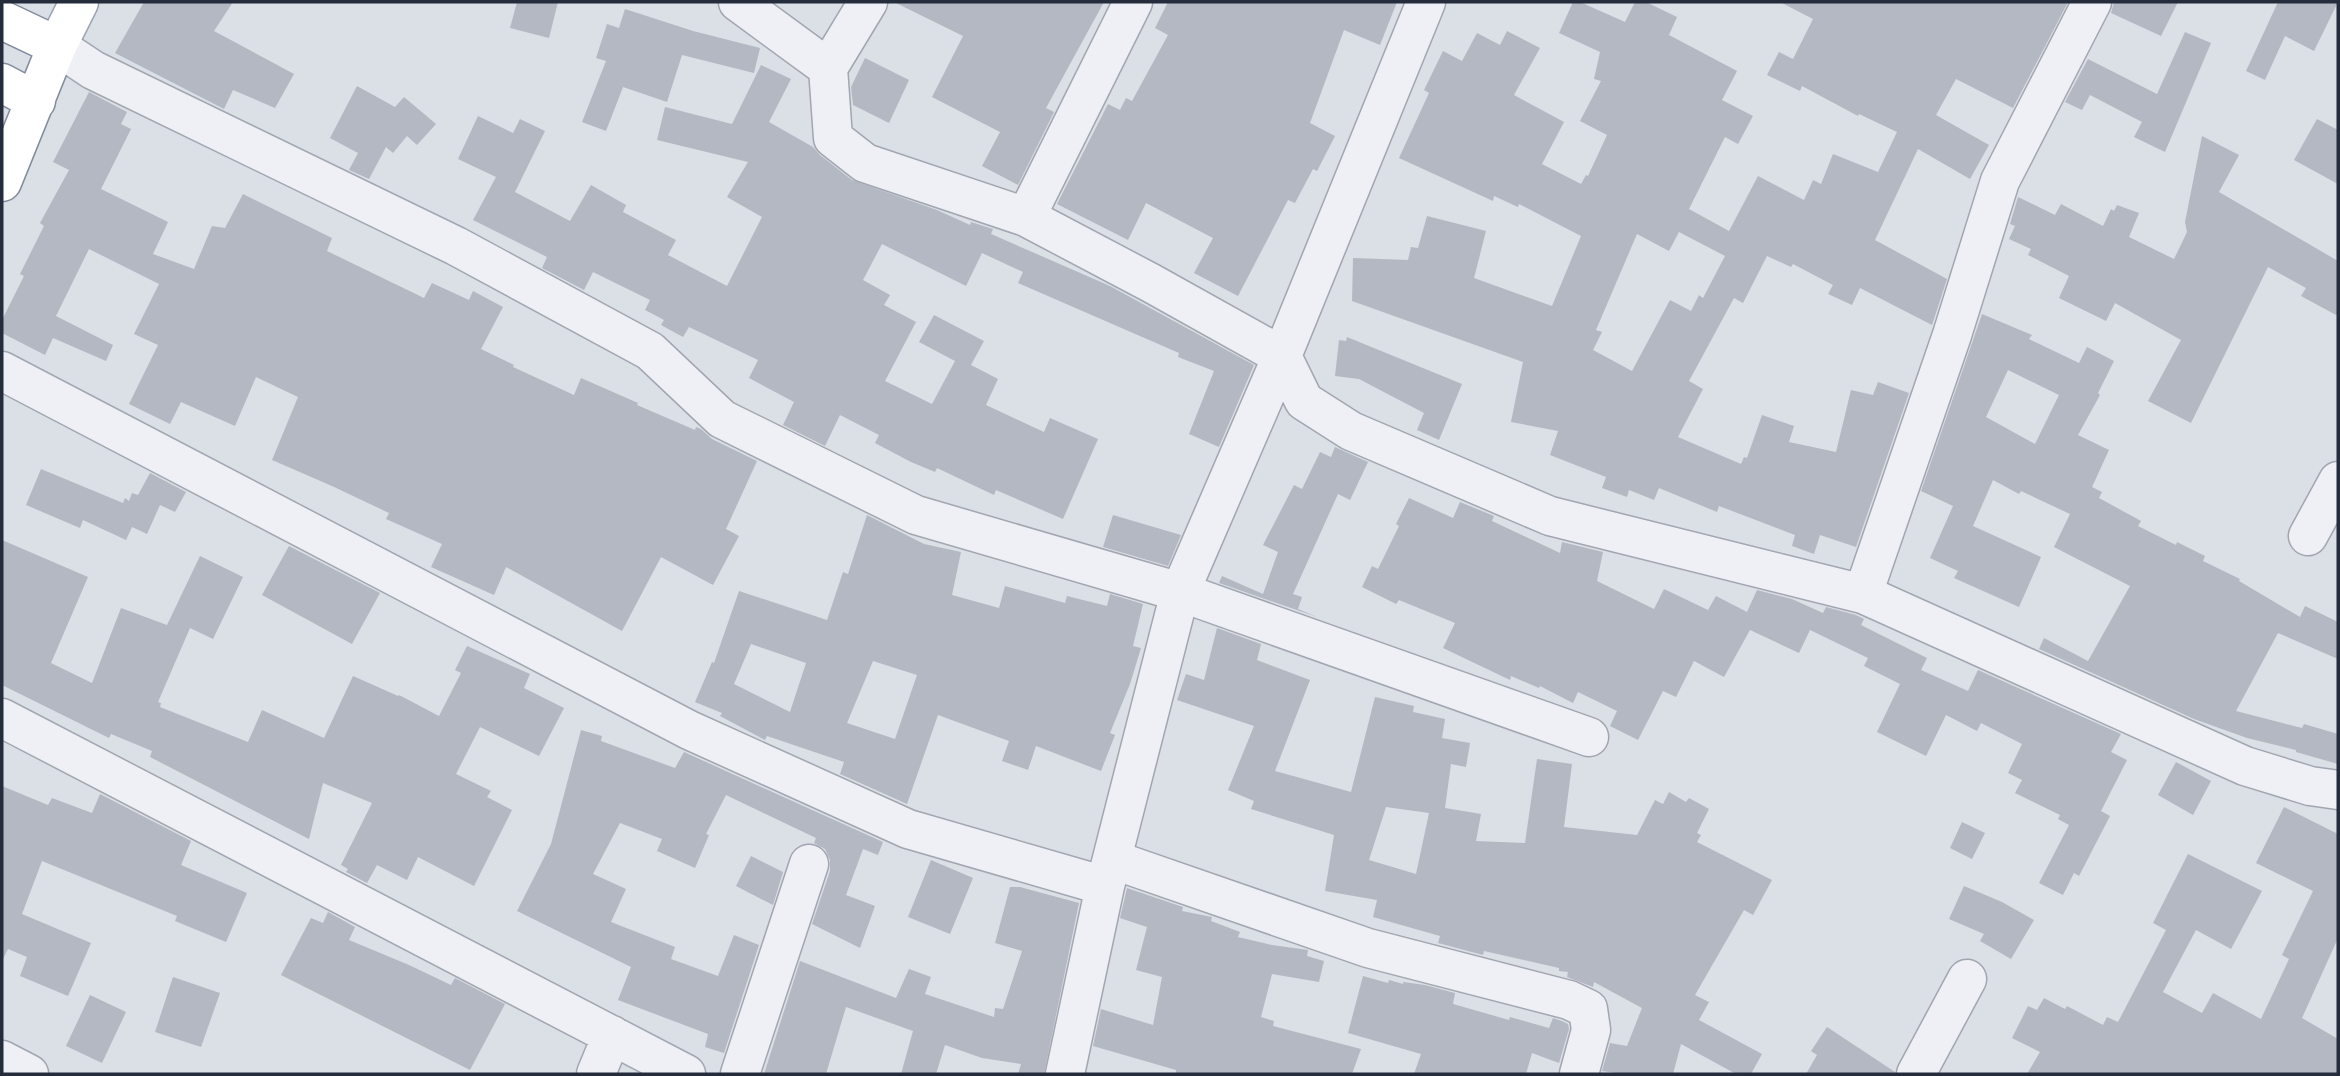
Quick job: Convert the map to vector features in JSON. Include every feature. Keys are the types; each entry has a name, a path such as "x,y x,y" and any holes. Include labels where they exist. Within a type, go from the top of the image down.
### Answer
{"main road":[{"path":"2,182 57,47 79,2"},
{"path":"2,20 57,47"},
{"path":"2,83 36,101"}],"street":[{"path":"738,2 828,68"},
{"path":"868,2 828,68 833,138 865,163 1026,217 1282,356 1304,401 1351,430 1550,516 1863,594 2245,766 2311,786 2338,790"},
{"path":"1026,217 1133,2"},
{"path":"1065,1074 1110,873 1180,592 1282,356 1426,2"},
{"path":"1863,594 1952,335 2000,181 2092,2"},
{"path":"57,47 93,70 456,246 650,351 722,419 916,515 1180,592 1589,737"},
{"path":"2,371 689,730 908,830 1110,873 1368,948 1569,999 1588,1009 1591,1030 1579,1074"},
{"path":"2308,536 2338,481"},
{"path":"2,718 686,1074"},
{"path":"740,1074 809,864"},
{"path":"1916,1074 1967,979"},
{"path":"596,1074 612,1035"},
{"path":"2,1060 29,1074"}],"building":[{"path":"144,2 233,2 214,31 294,74 275,108 233,90 224,109 115,53"},
{"path":"517,2 558,2 549,38 510,28"},
{"path":"894,2 1104,2 1046,108 1054,112 1018,185 982,166 1000,132 932,97 963,36"},
{"path":"1168,2 1397,2 1380,45 1344,30 1310,123 1335,136 1317,171 1313,169 1295,203 1288,200 1238,296 1194,273 1213,238 1146,203 1128,240 1057,204 1108,104 1120,110 1126,98 1132,101 1168,35 1155,28"},
{"path":"1573,2 1580,2 1625,22 1635,2 1646,2 1677,17 1669,35 1737,71 1722,100 1753,116 1738,144 1725,137 1689,209 1729,231 1758,176 1804,200 1813,180 1821,184 1833,154 1878,172 1897,132 1859,114 1858,116 1802,86 1800,91 1767,75 1779,52 1793,59 1813,19 1780,2 2068,2 2013,108 1956,79 1936,115 1989,145 1970,179 1918,149 1875,240 1947,279 1932,325 1860,288 1852,305 1828,294 1833,285 1793,264 1791,267 1767,256 1743,303 1734,298 1689,381 1703,389 1678,437 1741,464 1744,457 1747,458 1762,415 1794,426 1789,442 1836,452 1851,390 1873,395 1878,382 1909,393 1856,547 1820,535 1814,554 1792,546 1795,535 1719,506 1717,512 1659,488 1654,500 1629,490 1627,497 1602,488 1606,477 1550,455 1558,431 1511,422 1523,362 1352,301 1353,258 1408,260 1411,247 1418,248 1427,216 1486,231 1474,278 1552,306 1581,236 1519,204 1518,207 1494,196 1493,201 1399,158 1429,93 1424,90 1443,51 1462,61 1477,33 1500,45 1507,31 1540,48 1514,95 1564,122 1542,164 1581,184 1586,175 1588,176 1607,135 1580,121 1601,81 1594,79 1600,52 1559,33","holes":["1679,232 1725,256 1703,298 1699,295 1691,311 1670,300 1632,371 1593,350 1602,332 1596,330 1637,234 1669,251"]},
{"path":"2114,2 2178,2 2161,36 2111,13"},
{"path":"2278,2 2338,2 2314,51 2285,36 2265,80 2246,71"},
{"path":"625,9 693,31 760,48 754,73 682,55 667,102 623,87 606,131 582,122 606,61 596,58 607,24 619,28"},
{"path":"2185,32 2211,43 2165,152 2134,137 2142,122 2090,95 2082,110 2065,102 2088,59 2157,94"},
{"path":"865,58 909,80 889,123 853,105 851,87"},
{"path":"761,65 791,79 769,122 813,147 852,180 937,210 970,225 971,222 993,229 991,234 1110,286 1254,365 1219,447 1189,434 1214,371 1018,283 1023,272 982,253 966,286 882,244 863,280 890,295 884,305 916,322 885,381 932,404 955,361 919,342 934,315 984,341 971,365 998,379 986,405 1044,432 1050,418 1098,439 1063,519 996,490 994,495 937,468 935,472 911,462 875,443 879,435 840,415 825,446 783,425 794,402 749,378 758,360 689,327 683,337 661,325 664,320 645,310 650,300 593,272 584,290 542,268 547,257 473,220 496,177 458,159 478,116 513,133 520,119 545,131 515,192 570,221 591,185 626,205 623,212 676,240 668,255 727,286 762,217 727,197 748,162 657,140 665,107 732,124"},
{"path":"357,86 395,107 404,97 436,124 417,145 407,136 393,153 386,147 369,179 349,170 358,153 330,138"},
{"path":"89,92 127,112 121,124 131,129 101,189 168,222 153,254 194,269 212,226 225,228 243,194 332,238 327,251 424,298 432,283 469,300 473,291 503,307 481,349 514,365 513,367 574,395 581,378 695,430 696,427 701,429 712,439 757,461 726,529 739,536 713,585 661,557 622,631 506,567 494,595 431,567 442,544 386,519 389,513 272,460 298,397 256,377 235,426 181,402 170,424 129,404 158,345 134,334 159,284 89,249 56,316 113,345 106,361 53,338 45,355 2,333 2,320 24,276 20,274 44,226 40,223 69,170 53,162"},
{"path":"2317,119 2338,130 2338,184 2294,160"},
{"path":"2202,136 2239,155 2219,192 2338,261 2338,316 2301,296 2306,288 2268,267 2191,423 2148,401 2181,340 2115,303 2106,321 2059,298 2069,276 2028,255 2031,249 2009,239 2015,226 2010,224 2018,197 2055,215 2061,204 2103,226 2111,209 2114,211 2117,205 2139,213 2129,237 2174,259 2187,232 2185,222"},
{"path":"1982,314 2032,335 2029,339 2079,363 2087,347 2114,361 2098,393 2100,395 2078,435 2109,450 2092,487 2102,492 2099,498 2141,521 2138,526 2205,556 2203,561 2240,579 2239,581 2300,617 2305,606 2338,622 2338,659 2278,633 2236,711 2302,728 2304,724 2338,734 2338,764 2247,738 2194,719 2039,649 2044,638 2088,661 2130,586 2054,547 2070,514 2021,491 2019,494 1993,480 1973,526 2041,557 2019,607 1954,578 1958,571 1930,558 1953,506 1921,491","holes":["2008,370 2059,395 2035,444 1986,417"]},
{"path":"1347,337 1462,384 1439,440 1417,430 1424,413 1359,379 1335,376 1339,340 1346,341"},
{"path":"1335,447 1368,462 1350,500 1338,494 1293,594 1302,597 1298,609 1317,617 1219,583 1222,576 1263,594 1278,552 1263,545 1294,485 1302,489 1320,452 1331,457"},
{"path":"41,469 123,503 125,498 129,501 132,493 138,495 150,473 186,492 175,512 160,505 147,534 132,527 126,540 83,520 80,528 26,505"},
{"path":"1409,498 1453,518 1460,502 1494,516 1492,521 1560,553 1562,542 1603,552 1597,581 1654,609 1664,589 1708,610 1716,596 1747,612 1757,590 1792,599 1823,613 1826,607 1856,615 1864,619 1861,625 1927,658 1921,670 1968,691 1978,670 2121,734 2111,752 2127,760 2101,811 2110,816 2079,876 2074,873 2063,895 2039,883 2069,825 2058,819 2060,815 2015,793 2022,780 2008,773 2022,744 1981,723 1977,731 1946,715 1926,756 1877,732 1900,684 1864,666 1868,658 1810,630 1799,653 1750,630 1724,677 1694,661 1676,697 1663,691 1638,740 1610,726 1617,711 1578,692 1573,703 1540,686 1539,688 1511,676 1510,680 1443,648 1455,623 1399,600 1396,604 1362,587 1372,566 1378,569"},
{"path":"867,515 924,544 961,552 952,595 999,608 1005,586 1065,603 1067,596 1107,606 1110,594 1143,604 1133,646 1141,648 1110,733 1115,735 1101,771 1036,746 1028,770 1002,761 1009,741 938,715 907,804 840,774 844,762 767,736 765,740 720,716 722,713 695,702 712,662 714,663 739,591 827,620 843,572 848,574","holes":["751,644 806,663 790,712 734,684","873,661 917,675 895,739 847,723"]},
{"path":"1113,515 1181,535 1168,566 1103,547"},
{"path":"2,540 88,577 51,663 92,683 121,608 167,625 200,556 243,577 213,639 190,628 158,702 161,703 160,707 248,742 262,710 324,738 353,676 399,695 439,716 461,673 455,670 467,646 530,674 524,688 564,708 539,756 480,727 456,774 491,791 487,797 512,810 474,886 418,857 407,880 377,865 367,883 346,872 348,869 341,865 372,803 323,783 309,839 150,757 152,751 111,734 109,738 2,685"},
{"path":"289,546 380,593 352,644 262,595"},
{"path":"1217,628 1261,644 1257,660 1310,680 1275,771 1351,792 1375,697 1414,706 1413,712 1445,719 1442,738 1470,743 1466,767 1451,764 1445,808 1481,814 1476,841 1525,843 1537,759 1572,764 1564,827 1637,835 1655,800 1663,804 1669,792 1686,802 1689,798 1709,809 1697,833 1701,835 1697,842 1772,880 1753,915 1744,910 1695,995 1709,1002 1699,1020 1762,1054 1751,1074 1736,1074 1681,1044 1673,1074 1622,1074 1602,1071 1610,1043 1627,1046 1642,1008 1594,982 1593,987 1567,977 1568,972 1559,971 1559,968 1484,951 1483,955 1438,943 1440,936 1373,917 1377,900 1325,891 1334,835 1251,809 1254,801 1228,790 1254,726 1177,700 1186,674 1204,680","holes":["1386,807 1429,813 1416,874 1369,860"]},
{"path":"581,730 602,736 601,741 675,768 684,752 883,842 878,855 863,849 846,895 875,906 860,948 812,924 830,871 830,860 825,849 814,843 816,838 726,795 706,834 709,835 695,868 657,851 662,839 620,823 593,874 626,889 611,922 675,947 671,959 718,976 734,935 759,945 724,1053 705,1047 708,1034 618,1000 631,967 517,911 551,844"},
{"path":"2176,762 2211,781 2193,815 2158,795"},
{"path":"2,786 48,805 52,798 92,813 100,794 191,841 181,865 247,893 226,942 175,921 177,916 42,861 22,914 91,943 68,996 20,976 27,957 8,949 2,961"},
{"path":"2284,807 2338,834 2338,938 2302,1018 2338,1039 2338,1074 2027,1074 2040,1052 2012,1038 2028,1006 2037,1010 2044,998 2065,1009 2067,1006 2103,1025 2107,1017 2118,1022 2166,930 2153,923 2188,854 2262,891 2231,949 2196,930 2163,992 2202,1013 2213,993 2261,1019 2289,959 2282,955 2313,891 2256,863"},
{"path":"1962,822 1985,833 1972,859 1950,848"},
{"path":"751,856 783,872 773,905 736,886"},
{"path":"931,860 973,878 950,934 908,917"},
{"path":"1964,886 2002,902 2034,920 2011,959 1980,941 1984,934 1949,919"},
{"path":"1010,887 1020,887 1079,903 1044,1074 1018,1074 1021,1064 982,1058 945,1045 936,1074 901,1074 913,1031 846,1007 826,1074 764,1074 800,961 896,998 909,969 931,977 925,994 994,1017 995,1008 1003,1009 1022,951 995,943"},
{"path":"1127,888 1183,907 1182,911 1212,917 1211,921 1240,932 1238,937 1308,950 1307,956 1324,961 1319,982 1272,974 1261,1017 1274,1021 1273,1026 1361,1049 1352,1074 1176,1074 1176,1070 1093,1046 1101,1009 1153,1025 1162,977 1136,970 1147,927 1120,918"},
{"path":"328,912 355,927 349,940 451,985 455,978 505,1004 470,1070 281,975 311,918 323,923"},
{"path":"1363,976 1388,983 1389,980 1425,985 1455,993 1453,1004 1509,1020 1510,1017 1549,1028 1553,1018 1562,1021 1568,1024 1569,1029 1559,1063 1532,1053 1526,1074 1414,1074 1421,1054 1348,1033"},
{"path":"173,977 220,993 201,1047 155,1032"},
{"path":"90,995 126,1012 102,1063 66,1046"},
{"path":"1827,1027 1895,1072 1894,1074 1806,1074 1817,1055 1811,1051"}]}
